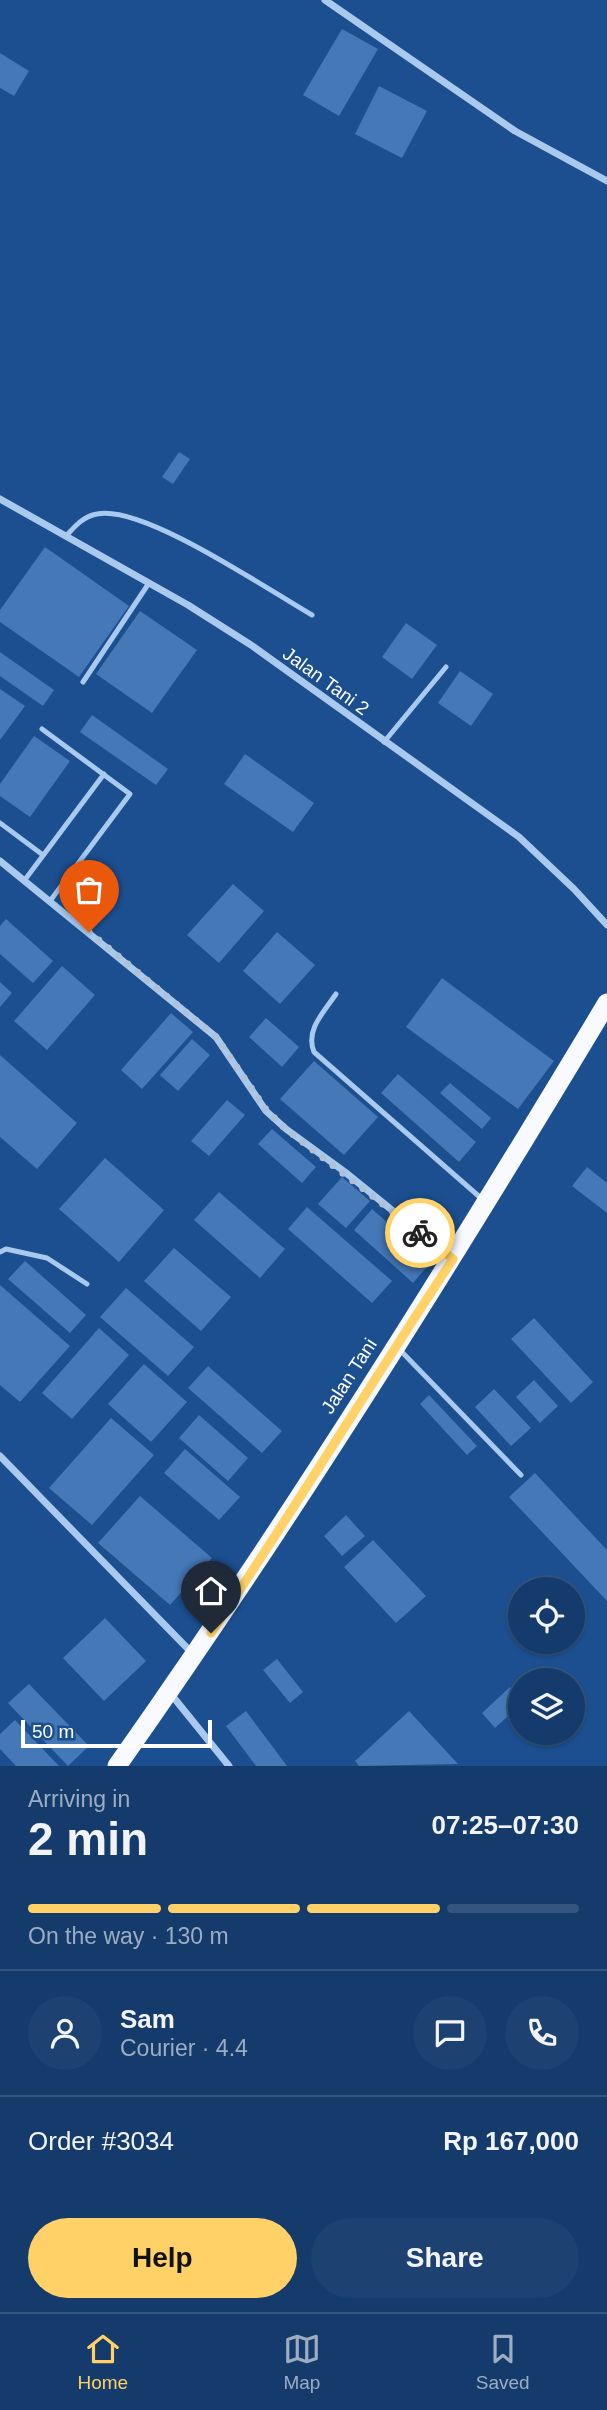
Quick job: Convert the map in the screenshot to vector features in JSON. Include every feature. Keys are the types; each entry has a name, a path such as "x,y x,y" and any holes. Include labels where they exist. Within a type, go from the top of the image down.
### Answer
{"highway":[{"name":"Jalan Tani","path":"117,1766 274,1540 453,1259 607,1003"}],"street":[{"path":"325,0 515,131 607,180"},
{"name":"Jalan Tani 2","path":"0,499 67,535 251,645 384,743 519,837 574,889 607,925"},
{"path":"0,861 216,1037 267,1111 286,1129 345,1172 453,1259"},
{"path":"0,1456 195,1656"},
{"path":"169,1692 229,1766"}],"lane":[{"path":"67,535 82,520 96,514 116,514 160,528 312,615"},
{"path":"83,682 149,583"},
{"path":"384,743 446,667"},
{"path":"42,729 130,794 50,901"},
{"path":"24,881 104,775"},
{"path":"0,824 43,855"},
{"path":"336,995 311,1031 314,1052 487,1203"},
{"path":"0,1252 6,1250 47,1258 88,1284"},
{"path":"396,1346 521,1475"}],"building":[{"path":"342,29 378,49 339,116 303,95"},
{"path":"0,53 29,71 14,96 0,88"},
{"path":"379,86 427,111 402,158 355,134"},
{"path":"179,452 190,459 173,484 162,477"},
{"path":"45,547 129,606 79,677 0,622 0,610"},
{"path":"140,611 197,650 152,713 96,674"},
{"path":"406,623 437,645 412,679 382,657"},
{"path":"0,652 54,690 43,706 0,676"},
{"path":"460,671 493,694 471,726 438,703"},
{"path":"0,689 25,706 0,740"},
{"path":"92,715 168,769 156,785 80,732"},
{"path":"34,736 70,761 30,817 0,796 0,784"},
{"path":"245,754 314,803 293,832 224,784"},
{"path":"233,884 264,911 219,963 187,935"},
{"path":"6,919 53,961 33,983 0,954 0,926"},
{"path":"277,932 315,965 280,1004 243,971"},
{"path":"62,966 95,995 47,1050 14,1021"},
{"path":"442,978 554,1061 518,1109 406,1027"},
{"path":"0,982 12,993 0,1007"},
{"path":"171,1013 193,1032 142,1089 121,1070"},
{"path":"266,1018 299,1047 282,1067 249,1037"},
{"path":"192,1039 210,1055 178,1091 160,1075"},
{"path":"0,1055 77,1123 37,1169 0,1137"},
{"path":"314,1061 378,1117 344,1155 280,1099"},
{"path":"398,1074 476,1142 459,1162 381,1093"},
{"path":"450,1083 491,1118 482,1129 440,1093"},
{"path":"227,1100 245,1115 209,1156 191,1141"},
{"path":"272,1129 316,1167 302,1183 258,1144"},
{"path":"105,1158 164,1210 119,1262 59,1209"},
{"path":"587,1167 607,1183 607,1213 572,1186"},
{"path":"342,1177 370,1201 346,1228 318,1204"},
{"path":"219,1192 285,1249 260,1278 194,1220"},
{"path":"307,1207 392,1281 372,1303 288,1229"},
{"path":"372,1209 432,1261 413,1283 354,1230"},
{"path":"174,1248 231,1297 201,1331 144,1281"},
{"path":"25,1261 86,1315 70,1333 8,1279"},
{"path":"0,1285 70,1346 20,1402 0,1385"},
{"path":"126,1288 194,1347 168,1376 100,1317"},
{"path":"534,1318 593,1382 571,1403 511,1339"},
{"path":"99,1328 129,1355 72,1419 42,1393"},
{"path":"144,1364 187,1402 151,1442 108,1404"},
{"path":"208,1366 282,1431 262,1453 188,1388"},
{"path":"534,1380 558,1406 540,1423 516,1397"},
{"path":"494,1389 531,1428 511,1446 475,1407"},
{"path":"429,1395 477,1446 467,1455 420,1404"},
{"path":"199,1415 248,1458 228,1481 179,1438"},
{"path":"111,1418 154,1455 92,1525 49,1488"},
{"path":"185,1449 240,1497 219,1520 164,1473"},
{"path":"535,1473 607,1550 607,1601 585,1577 509,1497"},
{"path":"140,1496 212,1558 170,1605 98,1543"},
{"path":"346,1515 365,1536 342,1556 324,1536"},
{"path":"373,1540 426,1596 396,1623 344,1567"},
{"path":"105,1618 146,1661 104,1701 63,1658"},
{"path":"277,1659 303,1692 290,1703 263,1670"},
{"path":"29,1684 89,1746 68,1766 8,1703"},
{"path":"508,1689 508,1716 495,1728 482,1713"},
{"path":"246,1711 287,1766 256,1766 226,1726"},
{"path":"409,1711 458,1764 359,1766 355,1761"},
{"path":"15,1720 59,1766 16,1766 0,1749 0,1734"}],"way so far":[{"path":"89,932 216,1037 267,1111 286,1129 345,1172 420,1233"}],"route":[{"path":"211,1633 274,1540 453,1259 420,1233"}]}
